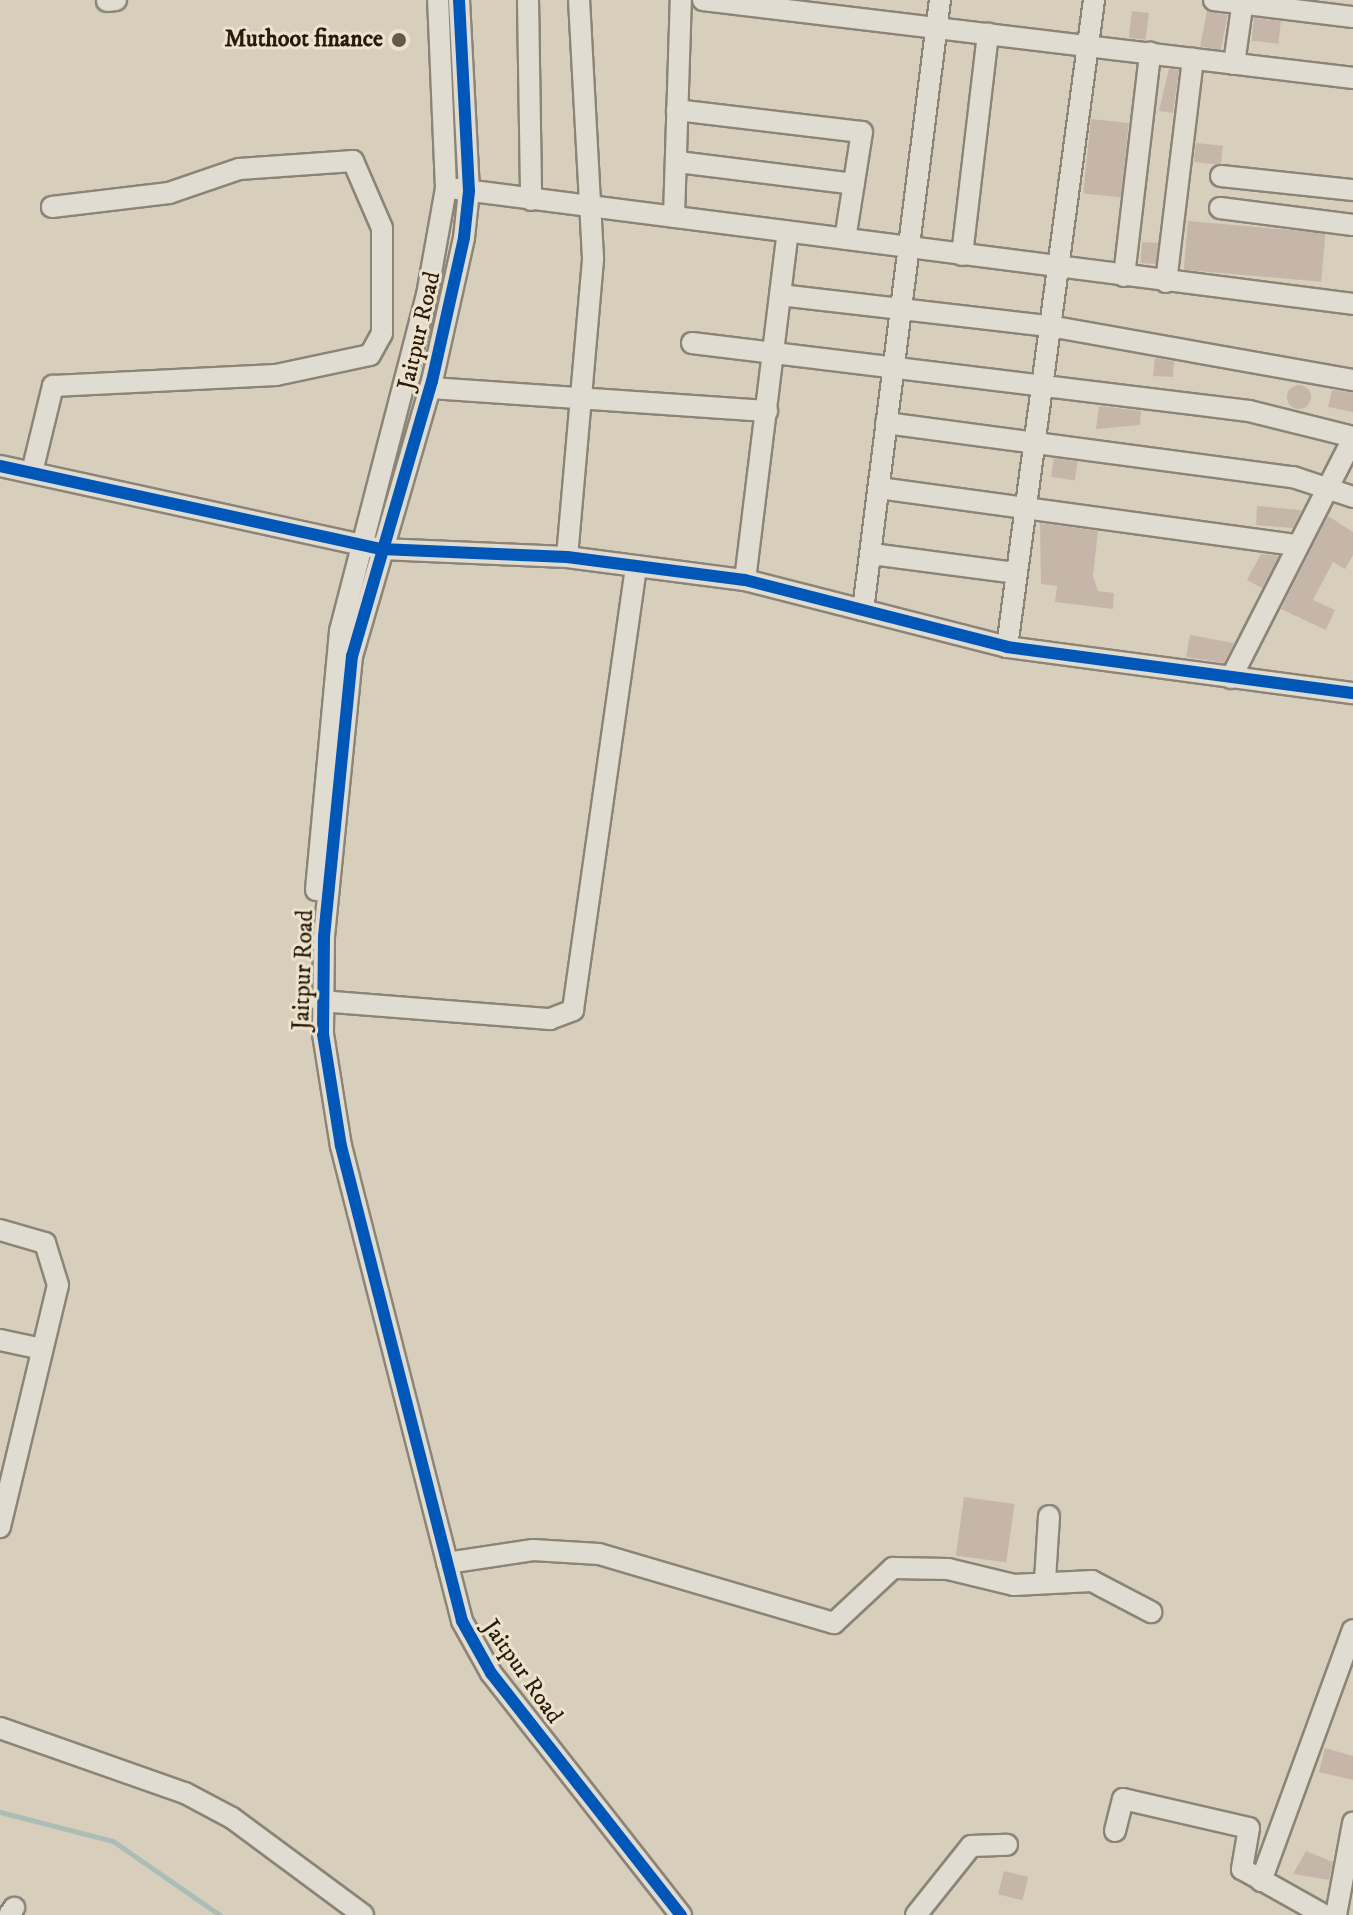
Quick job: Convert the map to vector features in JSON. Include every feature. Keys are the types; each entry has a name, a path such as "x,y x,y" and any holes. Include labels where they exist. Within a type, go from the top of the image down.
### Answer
{"street":[{"name":"Jaitpur Road","path":"438,0 446,188 427,295 371,548 352,656 320,1001 341,1146 447,1563 481,1658 681,1915"},
{"name":"Jaitpur Road","path":"459,0 469,191 430,388 371,548 331,691 308,991 328,1144 457,1638 664,1915"},
{"path":"528,0 531,200"},
{"path":"567,557 585,403 593,258 587,205 579,0"},
{"path":"674,217 681,0"},
{"path":"703,0 1353,78"},
{"path":"863,610 872,554 904,247 940,0"},
{"path":"1007,647 1055,327 1094,0"},
{"path":"1214,0 1353,17"},
{"path":"1234,64 1243,2"},
{"path":"962,255 988,34"},
{"path":"1124,276 1150,53"},
{"path":"1166,282 1193,59"},
{"path":"677,110 862,132 845,239"},
{"path":"32,472 53,386 276,375 370,355 382,333 382,228 353,161 239,169 169,193 52,207"},
{"path":"678,162 854,184"},
{"path":"1221,176 1353,190"},
{"path":"446,188 1353,304"},
{"path":"1220,208 1353,225"},
{"path":"745,580 788,232"},
{"path":"780,295 1055,327 1353,380"},
{"path":"692,343 1249,411 1353,438 1293,545 1231,678"},
{"path":"430,388 585,403 767,411"},
{"path":"886,423 1036,441 1328,486 1353,497"},
{"path":"0,466 371,548 567,557 745,580 1007,647 1353,693"},
{"path":"879,488 1293,545"},
{"path":"872,554 1017,573"},
{"path":"320,1001 550,1019 573,1010 636,566"},
{"path":"0,1230 34,1237 52,1251 58,1285 0,1527"},
{"path":"0,1340 42,1349"},
{"path":"1045,1580 1049,1516"},
{"path":"447,1563 533,1550 599,1554 834,1623 893,1568 948,1569 1014,1585 1045,1580 1092,1581 1151,1612"},
{"path":"1261,1881 1353,1630"},
{"path":"0,1728 185,1793 232,1818 363,1915"},
{"path":"1115,1831 1123,1799 1249,1828 1242,1869 1324,1915"},
{"path":"1336,1915 1353,1823"},
{"path":"916,1915 971,1846 1007,1845"}],"building":[{"path":"1132,11 1149,13 1146,40 1129,38"},
{"path":"1207,11 1228,15 1221,50 1200,46"},
{"path":"1254,18 1281,21 1278,44 1252,41"},
{"path":"1169,69 1179,70 1173,113 1159,111"},
{"path":"1091,119 1129,123 1121,198 1083,194"},
{"path":"1196,143 1223,146 1221,165 1194,162"},
{"path":"1188,221 1325,233 1321,282 1184,270"},
{"path":"1142,242 1158,243 1156,264 1141,263"},
{"path":"1155,358 1174,361 1173,377 1153,376"},
{"path":"1299,385 1308,388 1311,397 1308,406 1299,409 1290,406 1287,397 1290,388"},
{"path":"1332,390 1353,393 1353,412 1328,407"},
{"path":"1099,406 1141,411 1140,425 1096,429"},
{"path":"1054,458 1078,462 1075,481 1051,477"},
{"path":"1257,506 1301,510 1293,528 1256,525"},
{"path":"1328,516 1353,532 1353,555 1345,569 1333,562 1313,600 1335,610 1326,630 1281,609"},
{"path":"1040,523 1098,531 1093,576 1098,591 1114,593 1113,609 1055,602 1057,586 1041,584"},
{"path":"1261,554 1279,556 1262,588 1247,580"},
{"path":"1190,635 1234,643 1224,663 1186,657"},
{"path":"964,1497 1015,1504 1006,1563 956,1555"},
{"path":"1325,1748 1353,1756 1353,1780 1319,1772"},
{"path":"1306,1851 1333,1862 1329,1880 1293,1874"},
{"path":"1004,1871 1028,1877 1022,1900 998,1894"}],"waterway":[{"path":"0,1812 113,1841 220,1915"}],"cycle path":[{"path":"459,0 469,191 464,238 432,381 352,656 324,937 323,1034 341,1146 462,1621 491,1673 681,1915"},
{"path":"0,466 381,549 567,557 745,580 1007,647 1353,693"}],"place":[{"name":"Muthoot finance","path":"399,40"}]}
